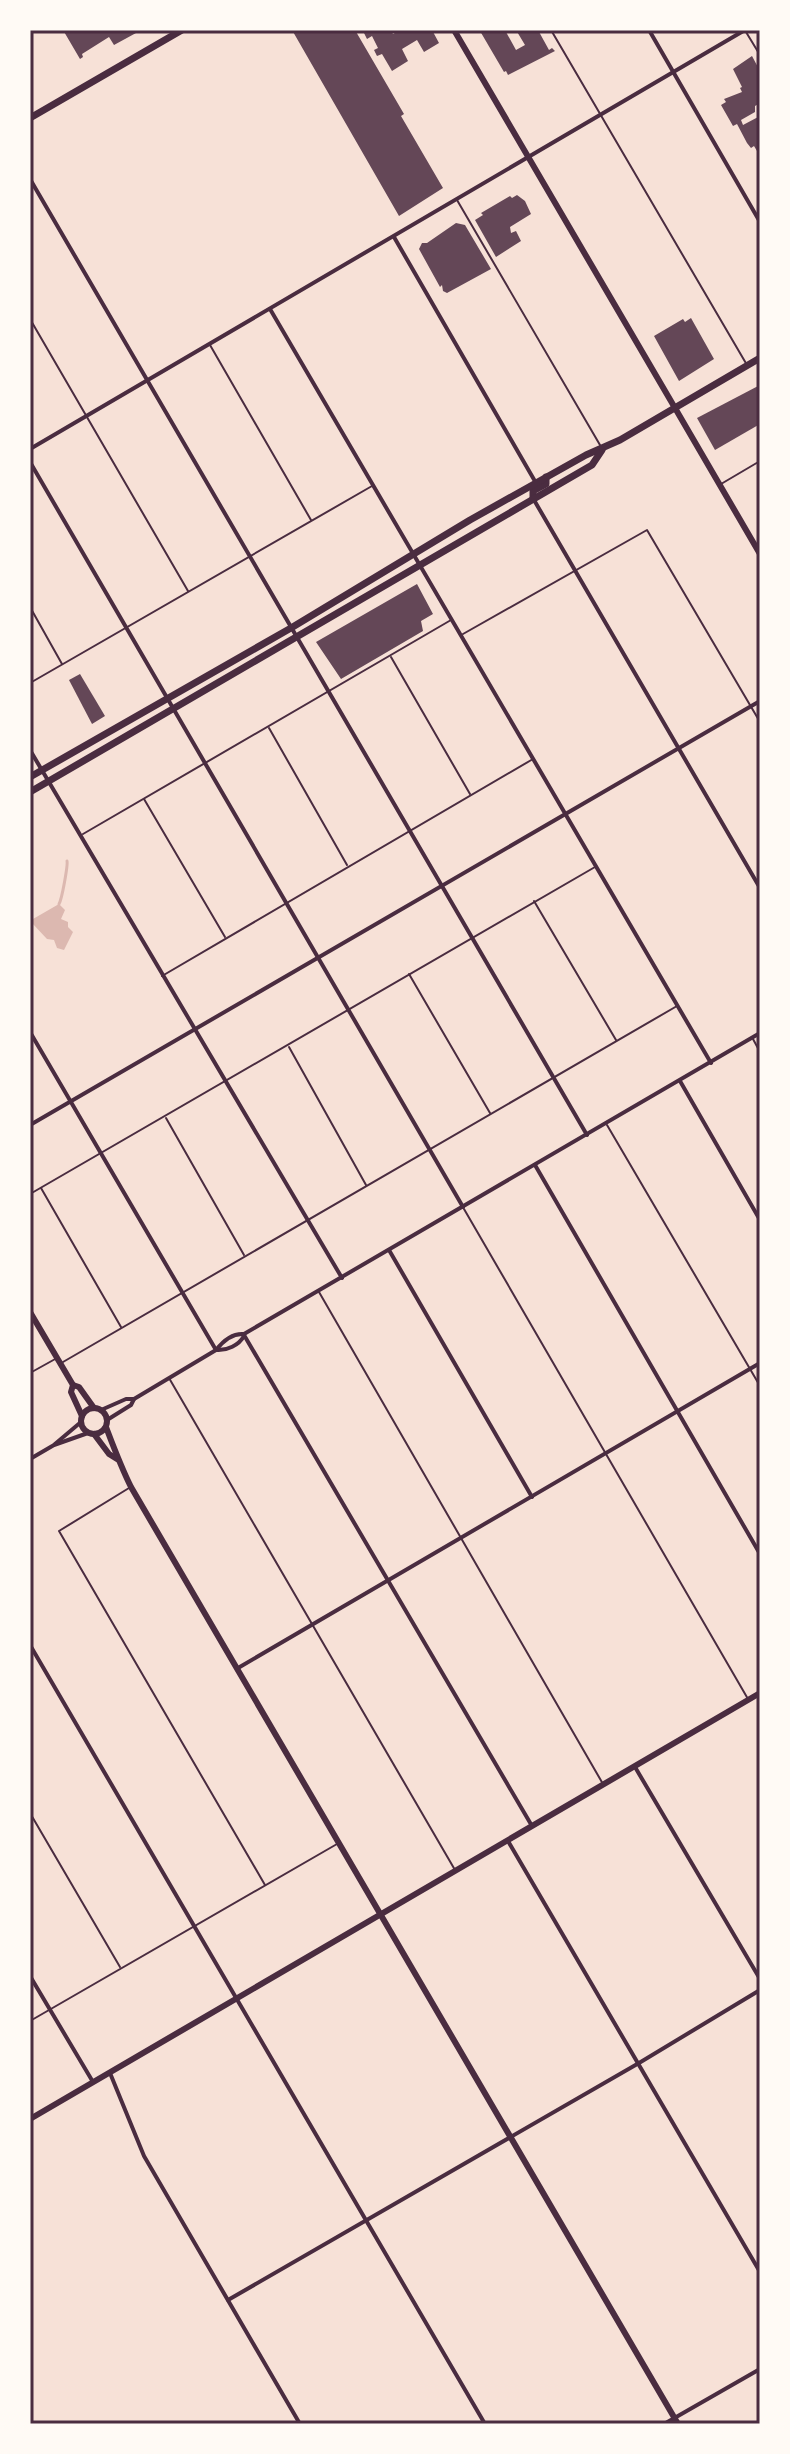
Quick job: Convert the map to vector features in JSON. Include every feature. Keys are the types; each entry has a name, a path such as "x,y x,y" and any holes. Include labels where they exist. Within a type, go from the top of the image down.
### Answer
{"main road":[{"path":"30,118 182,30"},
{"path":"30,777 546,477 586,455 602,450 760,358"},
{"path":"30,792 592,465 602,450"},
{"path":"533,498 533,491 546,484 546,477"}],"street":[{"path":"454,30 760,554"},
{"path":"649,30 760,222"},
{"path":"30,449 745,30"},
{"path":"30,179 587,1135"},
{"path":"394,237 536,483"},
{"path":"270,309 711,1063"},
{"path":"30,462 463,1207"},
{"path":"533,498 760,888"},
{"path":"30,1125 760,701"},
{"path":"30,750 342,1278"},
{"path":"30,1032 216,1350"},
{"path":"30,1459 54,1445 82,1419 87,1410 134,1399 216,1350 237,1333 244,1334 319,1292 760,1033"},
{"path":"680,1081 760,1220"},
{"path":"535,1165 760,1554"},
{"path":"388,1250 532,1497"},
{"path":"30,1312 73,1385 79,1387 107,1423 117,1450 117,1459 131,1487 676,2421"},
{"path":"244,1334 532,1826"},
{"path":"238,1668 760,1363"},
{"path":"73,1385 71,1392 82,1419 91,1434 117,1459"},
{"path":"54,1445 91,1434 131,1405 134,1399"},
{"path":"30,1645 485,2424"},
{"path":"30,2119 760,1693"},
{"path":"635,1767 760,1979"},
{"path":"508,1841 760,2272"},
{"path":"30,1976 93,2082"},
{"path":"228,2300 760,1990"},
{"path":"110,2073 144,2156 300,2424"},
{"path":"664,2424 676,2421 760,2369"}],"lane":[{"path":"551,30 747,366"},
{"path":"745,30 760,55"},
{"path":"457,200 602,450"},
{"path":"30,319 189,592"},
{"path":"209,343 311,521"},
{"path":"720,485 760,461"},
{"path":"30,683 373,485"},
{"path":"461,635 647,530 760,722"},
{"path":"30,607 63,665"},
{"path":"82,835 452,620"},
{"path":"390,655 471,795"},
{"path":"268,726 347,866"},
{"path":"161,976 533,759"},
{"path":"144,799 225,938"},
{"path":"30,1194 596,866"},
{"path":"534,901 616,1041"},
{"path":"409,974 490,1114"},
{"path":"30,1373 122,1328 678,1006"},
{"path":"752,1038 760,1052"},
{"path":"288,1045 367,1186"},
{"path":"30,1051 39,1046"},
{"path":"165,1117 245,1256"},
{"path":"606,1124 760,1386"},
{"path":"41,1188 122,1328"},
{"path":"463,1207 748,1700"},
{"path":"319,1292 604,1785"},
{"path":"169,1378 456,1871"},
{"path":"131,1487 59,1531 265,1885"},
{"path":"30,1813 121,1968"},
{"path":"30,2021 338,1843"}],"shaded area":[{"path":"59,904 65,910 61,919 68,922 73,932 64,950 57,948 54,940 47,939 32,923 33,919"}],"building":[{"path":"63,30 134,30 136,33 114,45 109,37 82,54 80,59"},
{"path":"292,30 355,30 443,188 399,216"},
{"path":"369,30 391,30 393,34 400,30 432,30 439,43 424,52 417,40 402,49 408,61 392,71 382,54 377,56 374,50 378,48 372,36 367,39 364,33"},
{"path":"482,30 509,30 506,32 516,50 525,45 516,30 538,30 549,50 552,48 555,51 508,75"},
{"path":"752,56 760,71 760,103 755,106 755,112 741,120 743,125 760,116 760,156 754,146 751,148 747,143 737,124 733,126 721,105 726,102 724,99 742,92 733,69"},
{"path":"517,195 525,201 531,214 510,227 511,233 516,231 521,241 496,257 475,220 483,215 481,213"},
{"path":"456,223 465,225 491,269 447,293 442,285 440,287 419,249 422,243 427,243"},
{"path":"691,318 714,359 679,381 654,336 683,319 685,322"},
{"path":"760,385 760,424 715,450 697,418"},
{"path":"417,584 433,614 421,621 423,631 341,679 316,642"},
{"path":"80,674 105,716 92,724 69,680"}],"waterway":[{"path":"59,904 67,861"}]}
